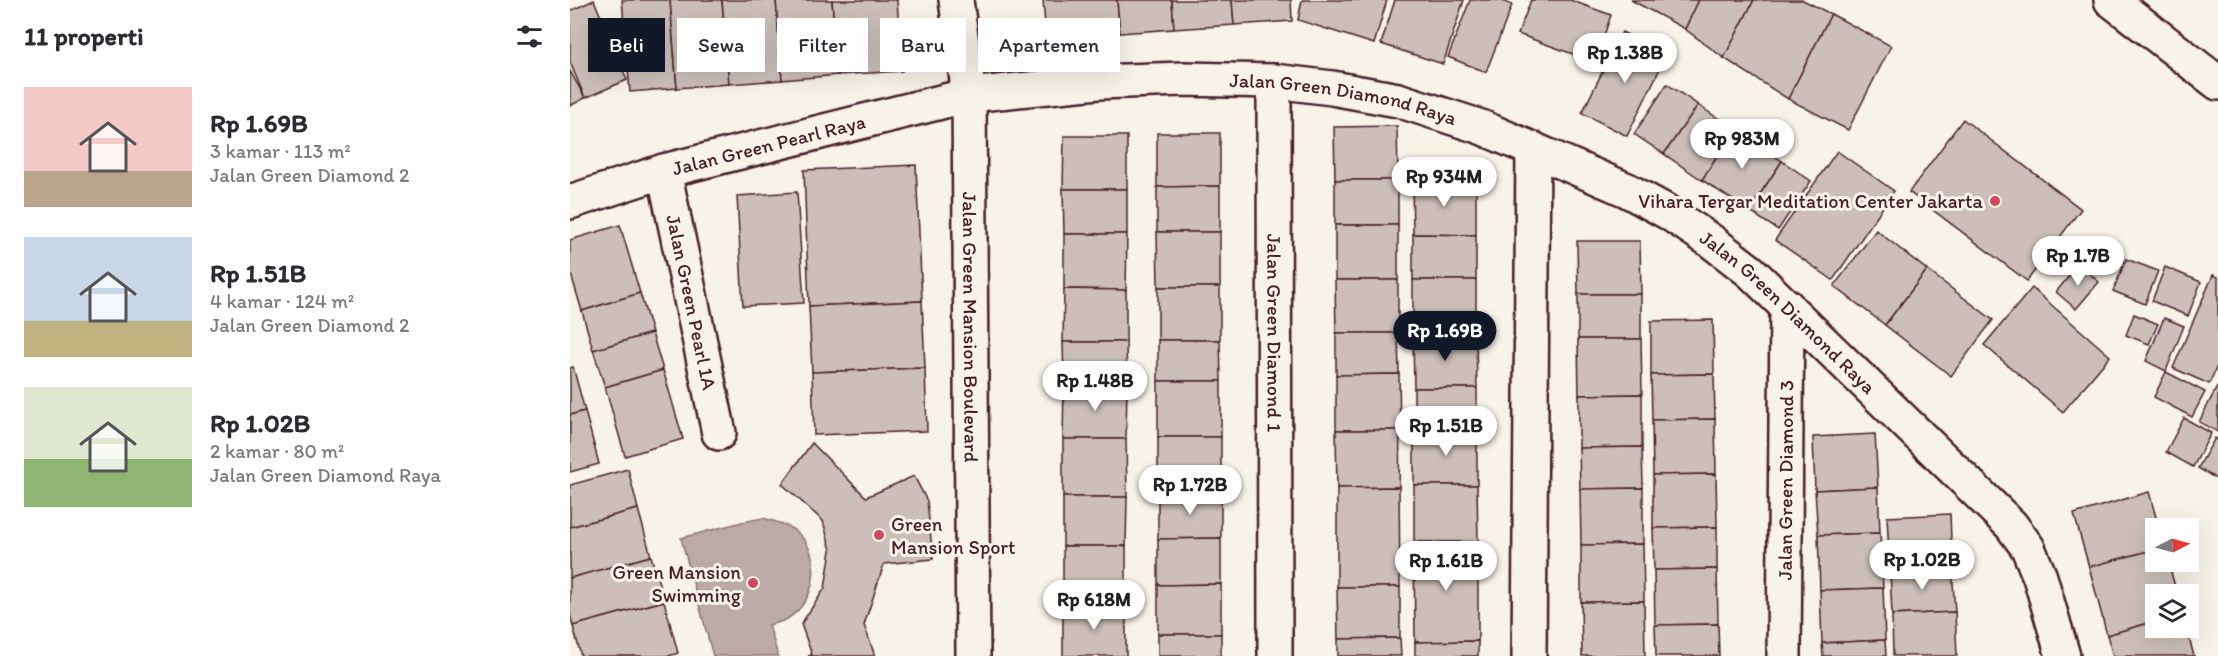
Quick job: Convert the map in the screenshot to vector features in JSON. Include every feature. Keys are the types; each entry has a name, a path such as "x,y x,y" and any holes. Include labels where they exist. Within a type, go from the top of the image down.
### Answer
{"street":[{"name":"Jalan Green Mansion Boulevard","path":"956,0 969,95 973,656"},
{"path":"2111,0 2218,83"},
{"name":"Jalan Green Diamond Raya","path":"969,95 1098,82 1182,79 1274,81 1332,88 1398,100 1482,127 1627,190 1669,213 1711,241 1751,272 2011,525 2028,549 2063,656"},
{"name":"Jalan Green Diamond 1","path":"1274,81 1275,656"},
{"name":"Jalan Green Pearl Raya","path":"570,202 664,171 969,95"},
{"path":"1529,656 1533,149"},
{"name":"Jalan Green Pearl 1A","path":"664,171 719,433"},
{"name":"Jalan Green Diamond 3","path":"1784,656 1786,306"},
{"path":"2036,656 2040,641 2052,617"}],"shaded area":[{"name":"Green Mansion Swimming","path":"763,518 792,529 808,546 814,569 810,592 797,612 785,620 769,625 778,656 713,656 681,538"}],"building":[{"path":"594,0 601,18 588,18 588,72 624,72 627,80 585,98 570,62 570,11"},
{"path":"622,0 670,0 677,88 630,92 628,72 665,72 665,18 624,18"},
{"path":"670,0 722,0 724,18 677,18 677,72 728,72 729,84 677,88"},
{"path":"722,0 776,0 777,72 781,72 782,80 729,84 728,72 765,72 765,18 724,18"},
{"path":"776,0 832,0 833,18 777,18"},
{"path":"832,0 897,0 898,18 880,18 880,72 886,72 838,75 838,72 868,72 868,18 833,18"},
{"path":"1043,0 1117,0 1119,18 1044,18"},
{"path":"1117,0 1172,0 1174,29 1120,33"},
{"path":"1172,0 1232,0 1234,25 1174,29"},
{"path":"1232,0 1291,0 1292,21 1234,25"},
{"path":"1302,0 1387,0 1374,44 1298,20"},
{"path":"1395,0 1464,0 1443,64 1381,44"},
{"path":"1470,0 1500,0 1512,5 1486,72 1448,57"},
{"path":"1531,0 1570,0 1611,15 1595,62 1518,34"},
{"path":"1631,0 1699,0 1685,29"},
{"path":"1699,0 1754,0 1724,58 1685,29"},
{"path":"1754,0 1803,0 1831,14 1788,99 1724,58"},
{"path":"1831,14 1891,46 1848,130 1788,99"},
{"path":"1622,32 1667,54 1627,136 1582,113"},
{"path":"570,71 585,98 570,106"},
{"path":"781,72 838,72 838,75 782,80"},
{"path":"1667,84 1698,105 1664,154 1634,134"},
{"path":"1698,105 1734,129 1702,180 1664,154"},
{"name":"Vihara Tergar Meditation Center Jakarta","path":"1963,119 2081,209 2027,281 1909,192"},
{"path":"1397,126 1398,180 1335,180 1334,127"},
{"path":"1734,129 1782,161 1749,211 1702,180"},
{"path":"1157,133 1220,133 1220,186 1157,187"},
{"path":"1064,136 1127,136 1127,189 1063,189"},
{"path":"1837,151 1894,191 1833,280 1775,240"},
{"path":"1782,161 1811,181 1778,230 1749,211"},
{"path":"916,165 922,301 809,306 804,170"},
{"path":"1335,180 1398,180 1398,225 1335,225"},
{"path":"1412,181 1476,181 1476,235 1413,234"},
{"path":"1220,186 1220,232 1157,232 1157,187"},
{"path":"1063,189 1127,189 1127,234 1064,234"},
{"path":"797,192 804,303 743,306 737,196"},
{"path":"620,225 640,293 582,311 570,271 570,240"},
{"path":"1335,225 1398,225 1398,280 1335,280"},
{"path":"1876,230 1927,270 1885,325 1834,286"},
{"path":"1157,232 1220,232 1220,287 1158,287"},
{"path":"1064,234 1127,234 1126,290 1064,289"},
{"path":"1413,234 1476,235 1476,280 1413,280"},
{"path":"1577,241 1640,241 1641,294 1578,294"},
{"path":"2126,259 2158,271 2145,304 2113,291"},
{"path":"2079,264 2099,282 2076,309 2056,292"},
{"path":"2165,267 2201,282 2188,316 2152,301"},
{"path":"1927,270 1993,320 1951,376 1885,325"},
{"path":"2213,275 2218,277 2218,364 2209,384 2173,368"},
{"path":"1335,280 1398,280 1398,333 1336,333"},
{"path":"1413,280 1476,280 1476,335 1413,335"},
{"path":"1158,287 1220,287 1220,340 1158,340"},
{"path":"2032,288 2110,356 2063,412 1984,345"},
{"path":"1064,289 1126,290 1126,342 1063,342"},
{"path":"640,293 652,333 593,350 582,311"},
{"path":"1578,294 1641,294 1641,339 1578,339"},
{"path":"922,301 925,368 812,372 809,306"},
{"path":"2134,314 2158,324 2149,344 2126,335"},
{"path":"2164,318 2184,326 2166,371 2146,361"},
{"path":"1713,320 1714,374 1651,375 1651,321"},
{"path":"652,333 663,370 605,387 593,350"},
{"path":"1336,333 1398,333 1399,374 1336,375"},
{"path":"1413,335 1476,335 1477,388 1414,388"},
{"path":"1578,339 1641,339 1642,394 1579,395"},
{"path":"1158,340 1220,340 1221,381 1158,381"},
{"path":"1063,342 1126,342 1127,384 1064,384"},
{"path":"573,367 585,411 570,415 570,368"},
{"path":"925,368 927,431 814,435 812,372"},
{"path":"663,370 683,439 625,456 605,387"},
{"path":"2166,372 2205,392 2192,417 2154,397"},
{"path":"1399,374 1400,430 1336,430 1336,375"},
{"path":"1714,374 1715,419 1652,420 1651,375"},
{"path":"1158,381 1221,381 1221,437 1158,437"},
{"path":"1064,384 1127,384 1126,439 1063,439"},
{"path":"2218,385 2218,432 2199,422"},
{"path":"1414,388 1477,388 1477,429 1414,429"},
{"path":"1642,394 1642,447 1579,448 1579,395"},
{"path":"585,411 599,464 570,472 570,415"},
{"path":"2184,418 2211,433 2193,467 2166,452"},
{"path":"1715,419 1716,474 1653,475 1652,420"},
{"path":"1414,429 1477,429 1477,485 1414,485"},
{"path":"1336,430 1400,430 1399,487 1337,488"},
{"path":"1875,434 1878,487 1815,490 1813,437"},
{"path":"1158,437 1221,437 1221,494 1158,495"},
{"path":"2215,438 2218,440 2218,480 2198,468"},
{"path":"1063,439 1126,439 1127,497 1063,497"},
{"name":"Green Mansion Sport","path":"812,443 866,497 914,476 927,501 933,559 884,564 864,625 875,656 808,656 812,655 801,624 825,588 831,550 823,521 782,484"},
{"path":"1642,447 1643,488 1580,489 1579,448"},
{"path":"628,469 638,509 570,527 570,485"},
{"path":"1716,474 1717,527 1653,528 1653,475"},
{"path":"1414,485 1477,485 1478,542 1414,542"},
{"path":"1399,487 1400,587 1337,587 1337,488"},
{"path":"1878,487 1880,533 1818,535 1815,490"},
{"path":"1643,488 1643,544 1581,545 1580,489"},
{"path":"2149,492 2156,518 2145,518 2145,552 2089,567 2074,514"},
{"path":"1221,494 1221,538 1158,539 1158,495"},
{"path":"1063,497 1127,497 1126,546 1063,546"},
{"path":"638,509 651,556 570,578 570,527"},
{"path":"1950,514 1952,568 1890,570 1887,517"},
{"path":"1717,527 1717,569 1654,570 1653,528"},
{"path":"1880,533 1883,588 1820,590 1818,535"},
{"path":"1221,538 1221,584 1158,585 1158,539"},
{"path":"1414,542 1478,542 1478,641 1415,642"},
{"path":"1643,544 1644,601 1581,602 1581,545"},
{"path":"1063,546 1126,546 1126,606 1063,605"},
{"path":"2145,552 2145,572 2171,572 2174,584 2145,584 2145,624 2107,635 2089,567"},
{"path":"651,556 664,601 573,626 570,614 570,578"},
{"path":"1952,568 1955,612 1892,615 1890,570"},
{"path":"1717,569 1718,624 1655,625 1654,570"},
{"path":"1221,584 1221,634 1158,634 1158,585"},
{"path":"1337,587 1400,587 1400,638 1338,639"},
{"path":"1883,588 1885,640 1822,643 1820,590"},
{"path":"664,601 678,653 669,656 581,656 573,626"},
{"path":"1644,601 1645,656 1582,656 1581,602"},
{"path":"1063,605 1126,606 1126,656 1063,656"},
{"path":"1955,612 1957,656 1893,656 1892,615"},
{"path":"1718,624 1719,656 1656,656 1655,625"},
{"path":"2145,624 2145,638 2189,638 2194,656 2113,656 2107,635"},
{"path":"1158,634 1221,634 1221,656 1158,656"},
{"path":"1400,638 1401,656 1338,656 1338,639"},
{"path":"1885,640 1886,656 1823,656 1822,643"},
{"path":"1478,641 1478,656 1415,656 1415,642"}],"place":[{"name":"Vihara Tergar Meditation Center Jakarta","path":"1995,201"},
{"name":"Green Mansion Sport","path":"879,535"},
{"name":"Green Mansion Swimming","path":"753,583"}]}
